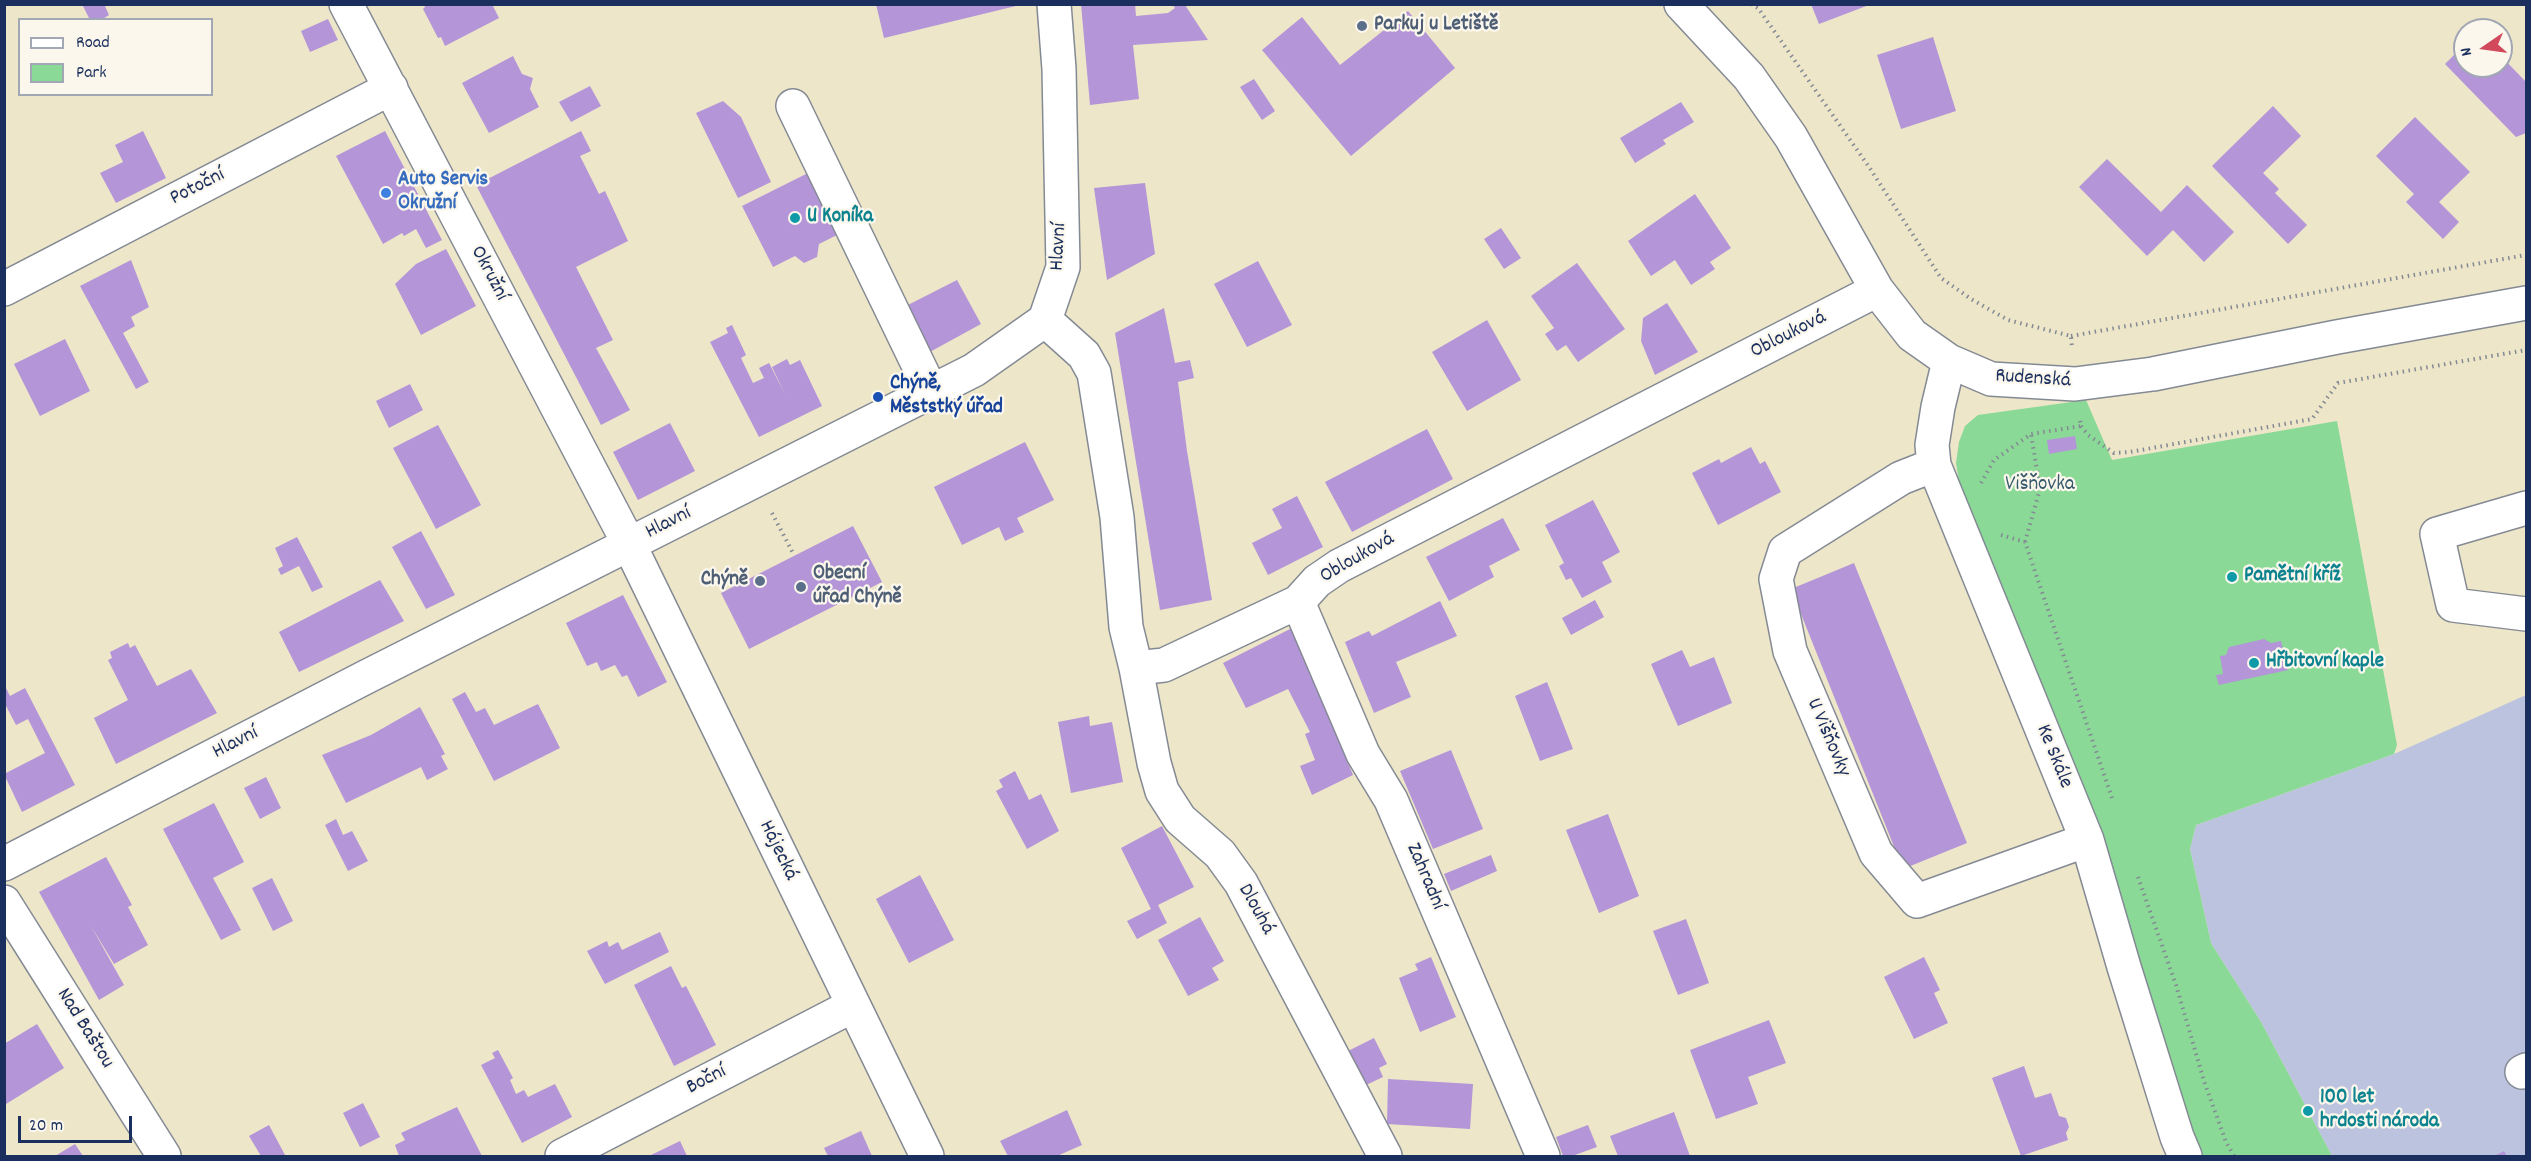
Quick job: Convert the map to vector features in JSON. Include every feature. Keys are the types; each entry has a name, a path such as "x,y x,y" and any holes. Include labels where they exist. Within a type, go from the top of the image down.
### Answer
{"street":[{"name":"Okružní","path":"346,4 629,544"},
{"name":"Hlavní","path":"4,864 756,479 974,370 1045,320 1063,267 1059,69 1054,4"},
{"name":"Rudenská","path":"1681,4 1749,77 1791,137 1877,290 1912,334 1949,362 1991,379 2075,384 2153,374 2337,337 2526,303"},
{"name":"Potoční","path":"4,289 391,88"},
{"path":"793,106 931,391"},
{"name":"Oblouková","path":"1136,668 1164,665 1298,602 1317,581 1339,566 1877,290"},
{"path":"1045,320 1084,355 1094,373 1117,517 1126,627 1136,668"},
{"name":"Ke Skále","path":"1949,362 1932,445 1934,465 2087,840 2124,967 2185,1156"},
{"name":"U Višňovky","path":"1934,465 1901,478 1785,551 1776,579 1790,651 1876,853 1917,901 2087,840"},
{"path":"2526,507 2438,534 2453,606 2526,614"},
{"name":"Hájecká","path":"629,544 927,1156"},
{"name":"Zahradní","path":"1298,602 1363,754 1391,800 1543,1156"},
{"name":"Dlouhá","path":"1136,668 1154,763 1162,791 1180,819 1220,854 1241,883 1385,1156"},
{"name":"Nad Baštou","path":"4,902 164,1156"},
{"name":"Boční","path":"562,1156 852,1006"}],"path":[{"path":"1751,4 1758,8 1869,167 1941,278 1971,299 2008,320 2071,336 2526,255"},
{"path":"2071,336 2081,426 2088,435 2114,453 2312,419 2338,383 2526,350"},
{"path":"1979,490 1982,479 1994,460 2031,434 2081,426"},
{"path":"2031,434 2040,489 2025,542 2115,808"},
{"path":"756,479 793,553"},
{"path":"1995,533 2025,542"},
{"path":"2136,870 2176,985 2204,1081 2226,1142 2234,1156"}],"shaded area":[{"path":"2526,695 2526,1156 2332,1156 2261,1022 2211,943 2190,849 2196,825 2394,754"}],"green space":[{"name":"Višňovka","path":"2086,400 2112,460 2337,421 2397,745 2394,754 2196,825 2190,849 2211,943 2261,1022 2332,1156 2202,1156 2185,1122 2098,821 1960,488 1956,463 1959,442 1965,426 1978,415"}],"building":[{"path":"82,4 104,4 109,15 104,18 89,18"},
{"path":"424,4 492,4 499,18 445,46 441,37 438,38 423,9"},
{"path":"876,4 1020,4 1020,5 884,38"},
{"path":"1081,4 1135,4 1136,16 1168,13 1175,8 1173,5 1185,5 1208,40 1133,45 1139,99 1090,105"},
{"path":"1811,4 1869,4 1869,5 1819,24"},
{"path":"1408,11 1455,68 1351,156 1262,50 1302,17 1340,65"},
{"path":"328,19 338,40 310,52 301,31"},
{"path":"1933,37 1956,111 1901,129 1877,55"},
{"path":"513,56 522,74 533,78 530,89 539,107 489,133 462,83"},
{"path":"2453,56 2453,72 2445,64"},
{"path":"2513,68 2526,82 2526,133 2516,137 2459,78 2513,78"},
{"path":"1254,79 1275,111 1262,120 1240,87"},
{"path":"590,86 601,106 571,122 559,102"},
{"path":"723,101 741,117 771,182 738,198 696,113"},
{"path":"1681,102 1694,122 1663,140 1666,144 1635,163 1620,138"},
{"path":"2273,106 2301,136 2263,173 2279,189 2275,193 2307,225 2288,244 2212,166"},
{"path":"2415,117 2470,172 2439,202 2459,222 2443,239 2406,202 2414,194 2376,156"},
{"path":"143,131 166,178 116,203 100,173 123,162 115,145"},
{"name":"Auto Servis Okružní","path":"385,131 442,240 426,248 416,229 404,236 402,233 383,244 336,156"},
{"path":"581,131 591,151 580,156 599,194 605,191 628,241 576,267 613,340 596,348 630,410 601,425 476,185"},
{"path":"2107,159 2161,212 2187,185 2234,232 2204,262 2173,230 2147,256 2079,187"},
{"name":"U Koníka","path":"816,169 847,230 819,244 817,257 804,263 795,256 773,267 742,206"},
{"path":"1145,183 1155,254 1107,280 1094,188"},
{"path":"1695,194 1731,248 1710,262 1715,269 1691,285 1675,260 1651,276 1628,241"},
{"path":"1501,228 1521,258 1504,269 1484,239"},
{"path":"446,249 476,306 421,335 395,284 416,264"},
{"path":"131,260 149,307 131,317 135,326 123,333 149,382 136,389 80,286"},
{"path":"1258,261 1292,325 1247,347 1214,284"},
{"path":"1577,263 1625,329 1578,362 1566,345 1557,351 1545,334 1554,328 1531,296"},
{"path":"957,280 981,324 928,353 904,307"},
{"path":"1667,303 1698,352 1655,375 1641,341 1643,318"},
{"path":"1164,308 1175,363 1190,360 1194,378 1178,382 1212,600 1160,610 1115,333"},
{"path":"1487,320 1521,380 1467,411 1432,352"},
{"path":"732,325 746,355 741,358 753,383 764,378 759,368 769,363 785,394 772,367 787,359 790,365 800,360 822,406 759,437 710,342 728,333 726,328"},
{"path":"65,339 90,391 40,416 14,364"},
{"path":"410,384 423,410 389,428 376,401"},
{"path":"670,423 695,471 638,500 613,452"},
{"path":"438,425 481,505 436,529 393,448"},
{"path":"1427,429 1453,479 1352,532 1325,482"},
{"path":"2075,436 2077,449 2049,454 2047,440"},
{"path":"1025,442 1054,500 1017,518 1024,532 1005,541 999,527 962,545 934,487"},
{"path":"1751,447 1760,464 1765,461 1781,492 1718,525 1692,473 1719,459 1721,463"},
{"path":"1297,496 1323,547 1268,575 1252,543 1282,528 1272,509"},
{"path":"1593,500 1620,552 1602,562 1612,582 1582,598 1571,578 1566,580 1559,566 1564,563 1545,525"},
{"path":"1503,518 1520,550 1489,566 1494,577 1449,601 1426,557"},
{"name":"Obecní úřad Chýně","path":"853,526 882,582 749,649 721,593"},
{"path":"421,531 455,595 426,609 392,547"},
{"path":"297,537 323,587 312,592 299,566 281,575 278,569 283,566 275,548"},
{"path":"1854,563 1967,843 1903,869 1791,589"},
{"path":"380,580 404,621 299,672 279,632"},
{"path":"623,595 667,682 638,697 627,675 622,677 615,665 601,671 597,662 587,666 566,623"},
{"path":"1595,600 1604,617 1571,635 1562,618"},
{"path":"1440,601 1457,636 1396,662 1411,697 1374,713 1345,642 1369,631 1372,636"},
{"path":"1292,628 1353,775 1312,795 1300,766 1315,760 1305,734 1310,732 1288,689 1246,708 1223,663"},
{"name":"Hřbitovní kaple","path":"2264,639 2271,643 2281,641 2288,670 2219,685 2216,675 2223,674 2220,656 2226,655 2229,647"},
{"path":"128,643 130,648 135,645 157,686 191,669 217,713 116,764 94,718 128,700 108,660 112,658 110,652"},
{"path":"1682,650 1690,667 1714,657 1732,703 1678,726 1651,664"},
{"path":"1547,682 1573,749 1540,761 1515,696"},
{"path":"4,684 10,696 25,688 75,785 22,812 4,774 45,753 28,719 16,725 4,702"},
{"path":"465,692 476,712 485,708 494,725 538,704 560,748 494,781 452,699"},
{"path":"420,707 445,754 441,756 448,769 427,780 421,767 346,803 322,755 371,735"},
{"path":"1089,716 1090,726 1112,722 1123,782 1071,793 1058,722"},
{"path":"1451,750 1483,829 1433,849 1400,771"},
{"path":"1015,771 1029,800 1041,794 1059,831 1027,849 996,791 1003,787 999,780"},
{"path":"266,777 281,808 260,819 244,788"},
{"path":"214,803 244,862 213,878 241,930 221,940 163,829"},
{"path":"1608,814 1639,896 1599,913 1566,830"},
{"path":"336,819 343,835 352,831 368,861 348,871 325,825"},
{"path":"1162,826 1194,887 1158,905 1167,923 1137,939 1127,921 1151,909 1121,848"},
{"path":"1491,855 1497,871 1451,891 1444,874"},
{"path":"106,857 132,905 128,907 148,945 114,964 91,926 124,985 99,1000 39,892"},
{"path":"920,875 954,940 909,963 876,899"},
{"path":"272,878 293,921 273,931 252,888"},
{"path":"1200,917 1224,961 1212,968 1219,980 1188,996 1158,940"},
{"path":"1686,919 1709,983 1678,995 1653,931"},
{"path":"660,932 669,952 605,984 587,951 607,941 609,947 618,942 622,950"},
{"path":"1431,957 1456,1017 1420,1032 1399,978 1418,970 1415,964"},
{"path":"1924,957 1940,990 1934,993 1948,1023 1914,1039 1884,977"},
{"path":"671,966 682,988 686,986 716,1045 674,1066 634,985"},
{"path":"1769,1020 1786,1063 1748,1077 1758,1104 1716,1119 1690,1050"},
{"path":"37,1024 64,1068 6,1104 4,1100 4,1044"},
{"path":"1374,1038 1387,1064 1379,1068 1383,1077 1366,1085 1348,1051"},
{"path":"498,1050 513,1078 510,1080 516,1094 524,1090 528,1097 555,1084 572,1117 522,1143 481,1065 495,1058 492,1053"},
{"path":"2024,1066 2035,1098 2051,1093 2059,1116 2066,1118 2069,1127 2066,1133 2068,1140 2021,1156 1992,1078"},
{"path":"1388,1079 1473,1084 1470,1129 1387,1124"},
{"path":"363,1103 380,1137 360,1147 343,1113"},
{"path":"457,1107 482,1156 399,1156 395,1145 405,1140 401,1133"},
{"path":"1067,1110 1082,1145 1057,1156 1008,1156 1000,1141"},
{"path":"1674,1112 1690,1156 1618,1156 1610,1136"},
{"path":"269,1125 285,1155 261,1156 249,1136"},
{"path":"1588,1125 1597,1147 1572,1156 1563,1156 1556,1137"},
{"path":"861,1131 872,1156 828,1156 824,1148"},
{"path":"680,1141 687,1156 649,1156"},
{"path":"75,1144 83,1156 55,1156"},
{"path":"2504,1151 2507,1156 2494,1156"}],"place":[{"name":"Parkuj u Letiště","path":"1362,26"},
{"name":"Auto Servis Okružní","path":"386,193"},
{"name":"U Koníka","path":"795,218"},
{"name":"Chýně, Měststký úřad","path":"878,397"},
{"name":"Pamětní kříž","path":"2232,577"},
{"name":"Chýně","path":"760,581"},
{"name":"Obecní úřad Chýně","path":"801,587"},
{"name":"Hřbitovní kaple","path":"2254,663"},
{"name":"100 let hrdosti národa","path":"2308,1111"}]}
